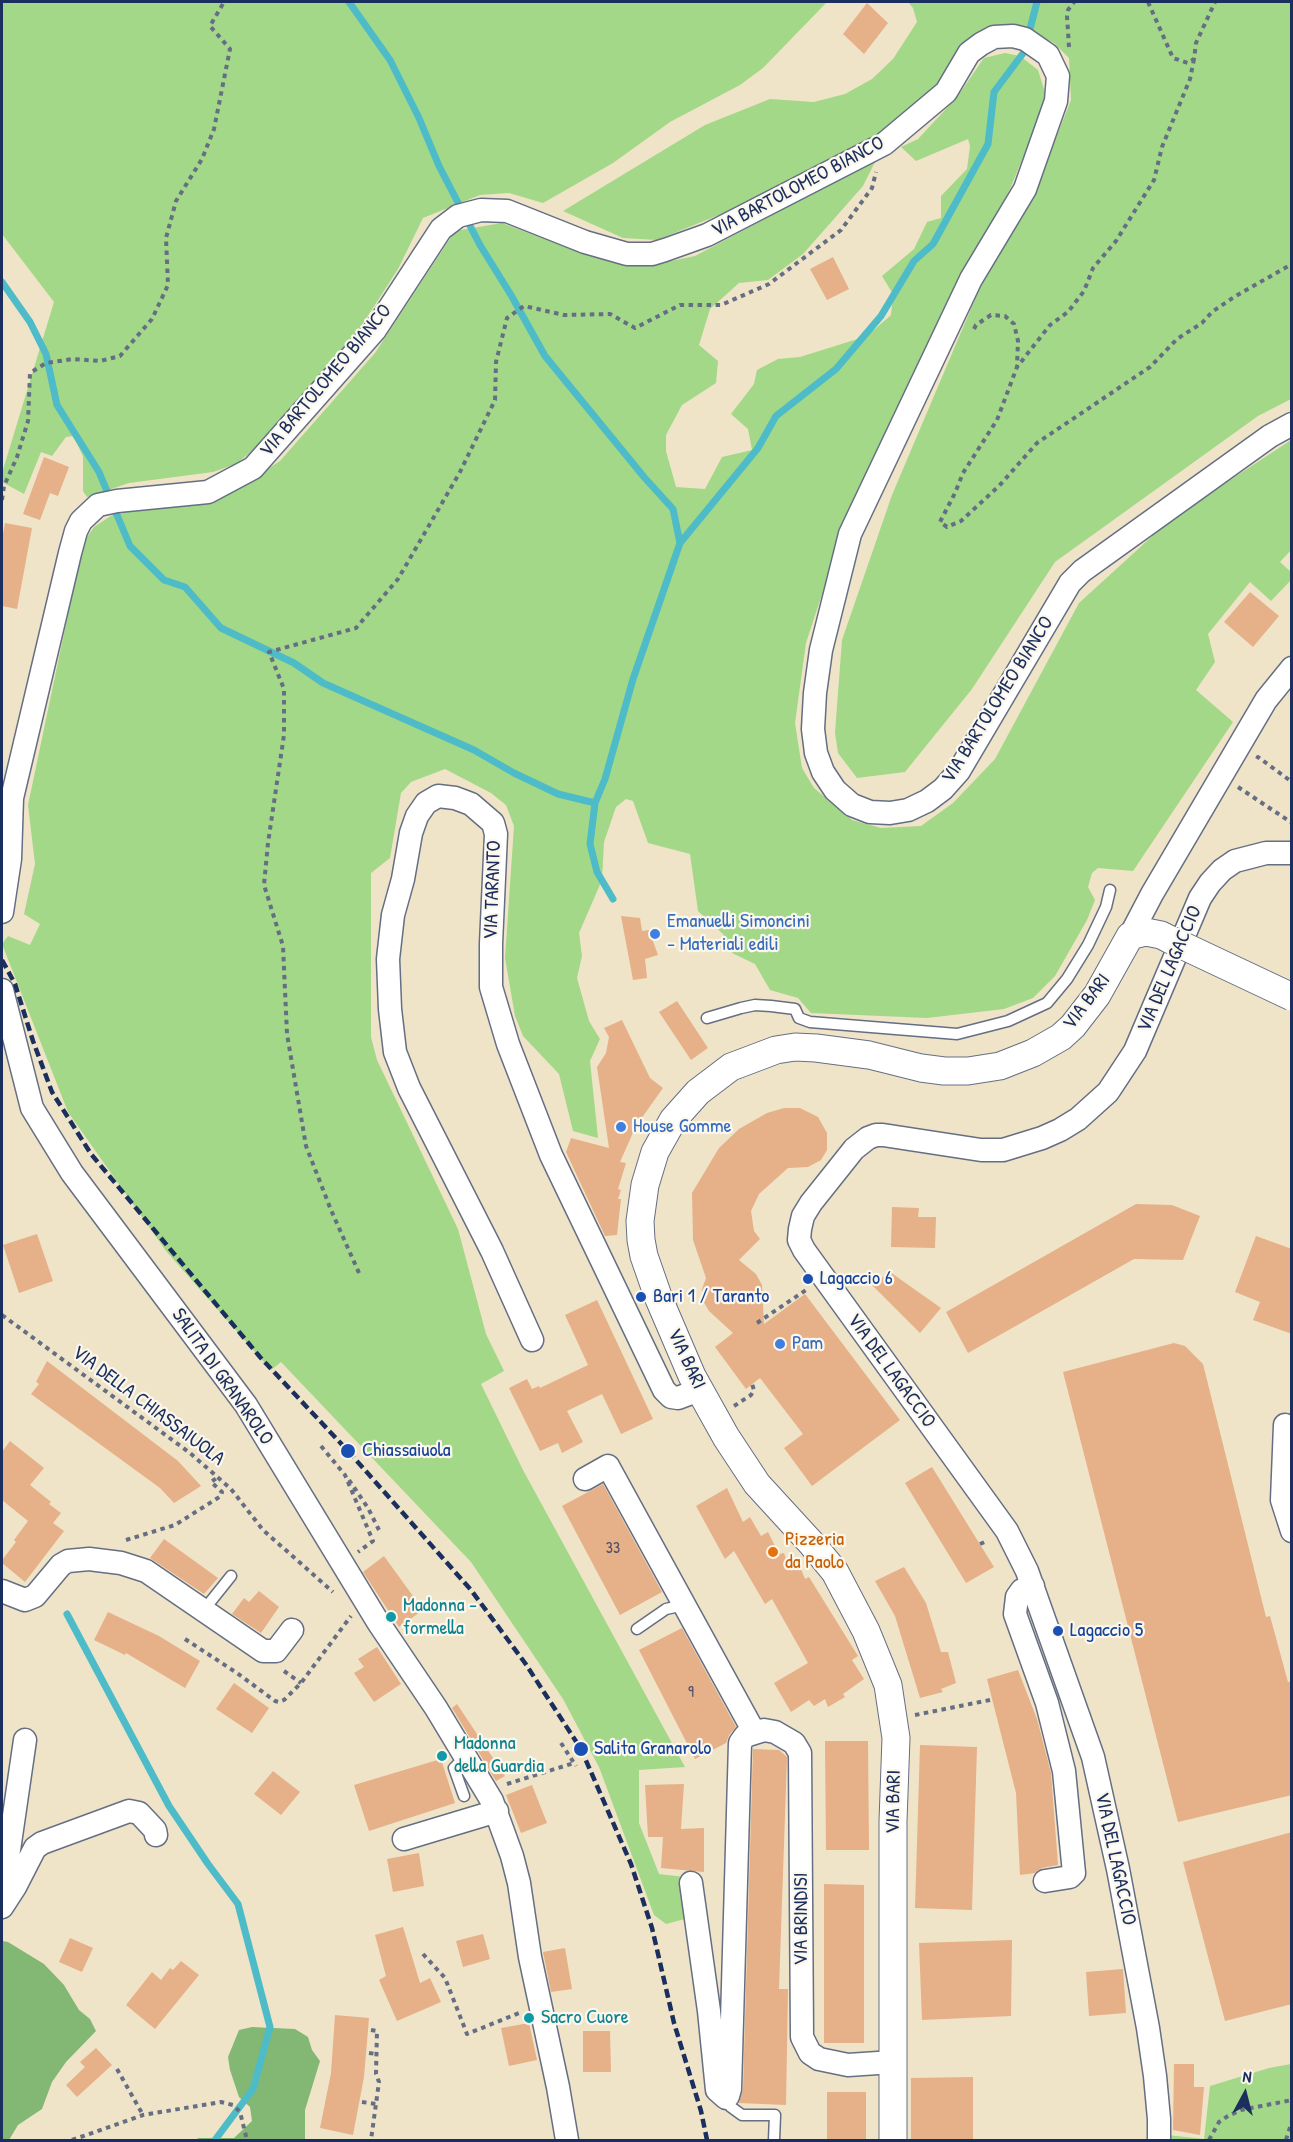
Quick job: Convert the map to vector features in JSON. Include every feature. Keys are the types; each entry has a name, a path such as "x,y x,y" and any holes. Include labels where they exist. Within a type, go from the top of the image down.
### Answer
{"street":[{"name":"VIA BARTOLOMEO BIANCO","path":"2,912 10,859 12,798 75,537 81,521 92,509 117,501 208,492 253,468 375,330 441,229 458,216 481,210 507,211 598,246 627,254 652,254 707,235 884,144 946,92 969,53 994,37 1013,36 1025,39 1048,55 1058,76 1056,101 1025,189 971,279 850,534 822,650 815,693 813,729 816,753 835,790 852,805 870,812 890,813 908,810 927,801 943,789 958,771 1070,583 1082,571 1260,443 1292,424"},
{"path":"1130,936 1152,894 1231,779 1266,700 1292,668"},
{"name":"VIA TARANTO","path":"532,1340 492,1251 409,1088 395,1053 388,959 393,915 403,879 411,833 417,816 426,803 438,796 455,798 471,804 493,823 496,834 491,987 508,1044 551,1155 664,1390 671,1397 678,1398 699,1390"},
{"name":"VIA DEL LAGACCIO","path":"1159,2140 1160,2119 1148,2028 1094,1757 1028,1571 1007,1531 823,1277 799,1240 801,1224 811,1203 860,1143 876,1135 981,1150 1003,1150 1042,1138 1078,1119 1108,1092 1135,1051 1200,898 1210,883 1222,870 1235,861 1266,853 1292,853"},
{"path":"1130,936 1146,932 1161,935 1292,997"},
{"name":"VIA BARI","path":"893,2140 893,1833 896,1738 888,1685 866,1631 835,1572 813,1544 757,1484 699,1390 659,1299 644,1256 641,1240 641,1204 649,1168 661,1137 685,1104 731,1067 753,1057 786,1048 806,1047 944,1071 984,1069 1013,1062 1047,1046 1073,1026 1097,995 1130,936"},
{"name":"SALITA DI GRANAROLO","path":"2,990 32,1108 72,1173 246,1405 378,1622 466,1756 497,1811 519,1883 530,1957 567,2140"},
{"path":"1285,1425 1282,1500 1292,1531"},
{"path":"585,1479 608,1466 754,1732 745,1736 740,1743 730,2089 729,2096 726,2098 717,2090 709,2011 691,1884"},
{"path":"2,1591 25,1600 31,1598 61,1565 68,1561 95,1560 138,1567 263,1651 276,1651 292,1630"},
{"name":"VIA DEL LAGACCIO","path":"1033,1586 1022,1590 1017,1597 1015,1614 1047,1702 1064,1772 1074,1873 1070,1877 1045,1881"},
{"name":"VIA BRINDISI","path":"754,1732 764,1731 784,1736 794,1743 800,1753 802,2037 806,2047 819,2059 848,2065 893,2062"},
{"path":"2,1883 25,1740"},
{"path":"2,1907 35,1848 42,1843 129,1811 139,1813 155,1830 156,1835"},
{"path":"404,1839 497,1811"}],"lane":[{"path":"707,1018 748,1006 771,1006 795,1009 800,1018 817,1023 957,1034 1008,1022 1047,1003 1067,980 1088,945 1106,907 1110,890"},
{"path":"203,1611 231,1576"},
{"path":"637,1629 666,1609 678,1604 684,1605"},
{"path":"464,1796 454,1768 466,1756"},
{"path":"726,2098 731,2107 742,2115 775,2115 774,2140"}],"path":[{"path":"2,500 4,486 17,457 28,421 30,373 46,363 73,359 100,361 120,356 152,319 168,285 166,238 176,201 202,159 214,129 219,106 230,49 210,26 224,2"},
{"path":"1055,67 1061,62 1070,46 1067,16 1074,2"},
{"path":"1148,2 1173,58 1188,63 1194,59"},
{"path":"1215,2 1196,43 1190,79 1162,147 1154,180 1116,241 1094,268 1084,291 1068,312 1050,326 1017,367 997,420 963,473 940,522 947,527 961,521 999,486 1037,443 1150,368 1177,339 1202,323 1212,312 1292,264"},
{"path":"359,1273 306,1146 287,1034 283,946 264,885 284,735 284,689 269,652 356,628 398,579 460,472 495,400 496,362 507,318 524,306 564,315 610,314 636,328 680,304 721,305 769,284 841,230 872,188 884,144"},
{"path":"973,332 976,325 991,315 1005,316 1014,324 1018,341 1017,367"},
{"path":"1251,767 1258,757 1292,782"},
{"path":"1231,779 1236,786 1292,823"},
{"path":"758,1323 823,1277"},
{"name":"VIA DELLA CHIASSAIUOLA","path":"2,1314 190,1453 231,1489 263,1530 336,1595"},
{"path":"728,1410 751,1395 754,1390 752,1384"},
{"path":"321,1446 368,1508 379,1530"},
{"path":"343,1563 373,1541 345,1475"},
{"path":"95,1560 97,1553 103,1547 171,1527 221,1496 222,1492 211,1482 218,1477"},
{"path":"894,1719 990,1700"},
{"path":"486,1790 575,1765 561,1743"},
{"path":"423,1954 445,1978 467,2034 522,2012"},
{"path":"371,2030 377,2031 376,2074 379,2082 371,2140"},
{"path":"369,2053 376,2054"},
{"path":"117,2069 143,2115"},
{"path":"1209,2140 1220,2122 1228,2115 1247,2108 1292,2100"},
{"path":"72,2140 143,2115 221,2102 233,2105 240,2112 247,2140"},
{"path":"362,2102 376,2104"},
{"path":"1286,2140 1292,2121"}],"green space":[{"path":"2,2 827,2 763,68 740,85 670,122 613,163 543,203 509,193 480,195 423,218 398,269 362,325 272,435 236,464 213,472 129,483 87,497 83,491 83,456 73,436 66,437 52,456 41,452 24,494 2,482 2,473 54,302 2,234"},
{"path":"908,2 1291,2 1291,399 1258,416 1055,562 972,689 905,772 857,778 838,753 835,733 842,640 892,495 981,285 1032,199 1071,100 1069,58 1054,43 1027,29 989,29 933,97 890,130 731,210 657,240 623,238 563,211 705,125 770,99 814,102 845,94 872,79 893,59 917,22 913,8"},
{"path":"1005,53 1020,56 1038,70 1047,99 1010,189 933,334 845,524 806,643 795,723 802,768 814,788 852,820 881,828 921,826 953,803 995,759 1079,603 1171,519 1291,440 1291,550 1280,562 1291,572 1291,580 1271,601 1250,582 1208,634 1215,662 1196,690 1233,722 1133,871 1098,868 1092,873 1088,887 1095,900 1087,920 1055,976 1033,998 1004,1009 927,1018 811,1013 798,998 770,990 755,964 732,953 723,934 698,911 690,854 648,843 633,801 626,799 616,807 604,842 602,880 579,933 582,956 577,978 589,1021 600,1039 590,1061 598,1138 573,1131 559,1074 523,1036 515,1016 505,958 514,826 506,805 491,793 445,769 411,782 401,793 390,858 371,873 371,1037 377,1060 458,1229 486,1334 504,1371 481,1384 523,1470 685,1767 639,1770 639,1823 659,1874 685,1877 685,1919 666,1924 654,1915 599,1767 563,1699 471,1562 281,1362 271,1370 166,1251 68,1112 2,944 8,936 30,945 40,924 24,914 35,864 28,805 83,543 94,527 123,508 212,504 280,461 375,353 455,231 502,223 570,249 657,264 695,256 876,160 863,186 803,254 768,280 739,283 710,309 699,345 718,361 716,383 682,405 666,435 666,451 676,487 705,489 722,457 752,450 748,429 731,414 754,384 757,370 778,359 800,357 867,336 891,315 893,294 882,276 914,249 927,222 941,218 941,196 967,169 970,146 968,139 916,161 901,147 918,139 957,97 984,58"},
{"path":"2,1941 8,1942 44,1964 64,1985 79,2010 90,2019 96,2031 66,2062 52,2082 42,2109 18,2125 9,2140 2,2140"},
{"path":"252,2027 295,2029 308,2037 312,2050 320,2061 305,2110 305,2140 194,2140 234,2138 252,2121 250,2107 239,2097 228,2057 239,2030"},
{"path":"1291,2064 1291,2140 1166,2140 1167,2135 1204,2139 1210,2086 1269,2068"}],"building":[{"path":"867,3 888,23 864,54 843,34"},
{"path":"833,257 849,289 827,300 810,269"},
{"path":"44,457 69,467 58,496 50,493 40,520 23,514"},
{"path":"5,523 32,528 17,609 2,606 2,539"},
{"path":"1250,592 1279,616 1253,647 1224,622"},
{"path":"621,916 640,918 642,931 649,930 658,955 645,959 647,978 633,980"},
{"path":"677,1001 708,1048 691,1060 659,1012"},
{"path":"622,1020 650,1078 663,1088 636,1126 620,1162 626,1163 618,1189 621,1190 618,1199 621,1199 617,1235 605,1236 566,1152 571,1138 609,1148 597,1067 606,1053 609,1037 604,1028"},
{"path":"784,1108 800,1108 818,1117 827,1133 827,1150 821,1160 808,1167 788,1168 759,1194 751,1211 754,1231 760,1239 739,1260 756,1274 762,1285 764,1324 805,1294 900,1420 812,1486 784,1448 803,1434 760,1378 746,1389 715,1347 733,1333 709,1311 703,1301 702,1289 706,1278 693,1240 692,1193 719,1148 739,1129 767,1113"},
{"path":"1136,1204 1172,1205 1200,1216 1183,1260 1134,1259 968,1353 946,1312"},
{"path":"892,1207 919,1208 918,1217 936,1217 935,1248 891,1247"},
{"path":"37,1234 53,1281 19,1293 3,1245"},
{"path":"1256,1236 1292,1249 1292,1334 1253,1320 1260,1302 1235,1292"},
{"path":"890,1272 941,1308 920,1333 872,1285"},
{"path":"597,1300 653,1419 621,1434 602,1394 567,1411 583,1442 562,1453 558,1443 540,1451 509,1388 527,1379 532,1389 539,1386 540,1388 588,1365 565,1315"},
{"path":"1174,1343 1185,1346 1203,1364 1266,1617 1270,1616 1288,1682 1292,1681 1292,1795 1178,1822 1063,1372"},
{"path":"47,1361 178,1461 201,1486 174,1503 160,1488 31,1394 39,1384 36,1382"},
{"path":"10,1441 44,1468 30,1485 61,1513 53,1523 64,1531 25,1582 2,1563 16,1542 14,1540 28,1521 2,1500 2,1452"},
{"path":"932,1467 994,1567 966,1583 905,1483"},
{"path":"603,1484 662,1592 620,1615 562,1506"},
{"path":"727,1488 743,1522 750,1517 761,1536 768,1532 779,1554 784,1553 787,1562 796,1557 805,1579 809,1577 858,1656 852,1660 864,1679 843,1694 845,1697 828,1707 825,1699 814,1706 809,1700 791,1712 774,1683 808,1663 772,1599 765,1604 734,1551 725,1559 696,1506"},
{"path":"164,1539 218,1578 204,1594 150,1558"},
{"path":"384,1556 423,1610 399,1627 363,1572"},
{"path":"904,1567 926,1603 941,1652 948,1652 956,1683 941,1689 943,1692 920,1698 895,1616 875,1581"},
{"path":"259,1591 279,1607 261,1633 232,1614 244,1598 249,1602"},
{"path":"108,1612 159,1636 200,1661 185,1688 126,1653 125,1655 94,1640"},
{"path":"682,1628 736,1727 726,1743 695,1759 639,1650"},
{"path":"377,1647 401,1684 374,1702 354,1673 364,1667 358,1659"},
{"path":"1018,1670 1037,1719 1051,1773 1058,1865 1042,1868 1035,1873 1020,1875 1016,1793 987,1679"},
{"path":"234,1683 269,1708 252,1733 216,1709"},
{"path":"457,1704 505,1776 496,1781 452,1708"},
{"path":"825,1741 868,1741 869,1850 826,1850"},
{"path":"920,1745 977,1747 972,1910 915,1908"},
{"path":"753,1749 779,1750 787,1757 779,1989 788,1989 786,2105 739,2103 743,2089"},
{"path":"441,1759 455,1803 369,1831 354,1785"},
{"path":"273,1771 300,1792 281,1815 254,1794"},
{"path":"684,1784 681,1829 704,1828 704,1872 661,1868 663,1837 648,1837 645,1785"},
{"path":"532,1785 547,1823 521,1833 506,1795"},
{"path":"1292,1832 1292,2004 1225,2021 1183,1862"},
{"path":"419,1853 424,1886 393,1892 387,1859"},
{"path":"824,1884 864,1885 864,2043 824,2043"},
{"path":"403,1927 420,1983 430,1978 441,2002 397,2021 379,1980 386,1976 375,1935"},
{"path":"483,1934 490,1959 463,1967 456,1941"},
{"path":"70,1938 93,1948 82,1972 59,1962"},
{"path":"1012,1940 1011,2016 922,2020 919,1943"},
{"path":"565,1948 572,1989 551,1992 543,1952"},
{"path":"181,1961 199,1975 155,2029 126,2005 152,1972 161,1980 170,1968 173,1970"},
{"path":"1123,1969 1126,2013 1089,2016 1086,1972"},
{"path":"335,2015 369,2018 364,2077 353,2135 320,2128 331,2073"},
{"path":"529,2023 537,2060 509,2066 501,2028"},
{"path":"583,2031 610,2031 611,2072 583,2072"},
{"path":"96,2048 112,2065 77,2097 66,2085 85,2067 80,2062"},
{"path":"1174,2064 1194,2064 1194,2087 1204,2087 1200,2135 1173,2130"},
{"path":"973,2077 973,2140 911,2140 911,2078"},
{"path":"827,2092 866,2092 866,2140 827,2140"}],"waterway":[{"path":"349,2 390,60 419,118 439,166 480,245 545,356 673,509 680,543"},
{"path":"613,899 597,872 590,844 595,803 605,779 633,679 680,543 758,448 776,416 836,369 881,316 914,261 933,244 988,144 994,92 1024,52 1037,2"},
{"path":"2,282 30,322 46,354 57,405 99,472 130,546 164,580 185,587 221,628 294,663 323,683 474,750 514,773 558,794 595,803"},
{"path":"67,1614 169,1806 238,1904 270,2027 253,2089 215,2140"}],"railway":[{"path":"2,960 15,984 52,1092 91,1154 260,1357 348,1451 471,1590 525,1663 581,1749 631,1864 652,1928 674,2023 701,2111 707,2140"}],"place":[{"name":"Emanuelli Simoncini - Materiali edili","path":"655,934"},
{"name":"House Gomme","path":"621,1127"},
{"name":"Lagaccio 6","path":"808,1279"},
{"name":"Bari 1 / Taranto","path":"641,1297"},
{"name":"Pam","path":"780,1344"},
{"name":"Chiassaiuola","path":"348,1451"},
{"name":"Pizzeria da Paolo","path":"773,1552"},
{"name":"Madonna - formella","path":"391,1617"},
{"name":"Lagaccio 5","path":"1058,1631"},
{"name":"Salita Granarolo","path":"581,1749"},
{"name":"Madonna della Guardia","path":"442,1756"},
{"name":"Sacro Cuore","path":"529,2018"}]}
